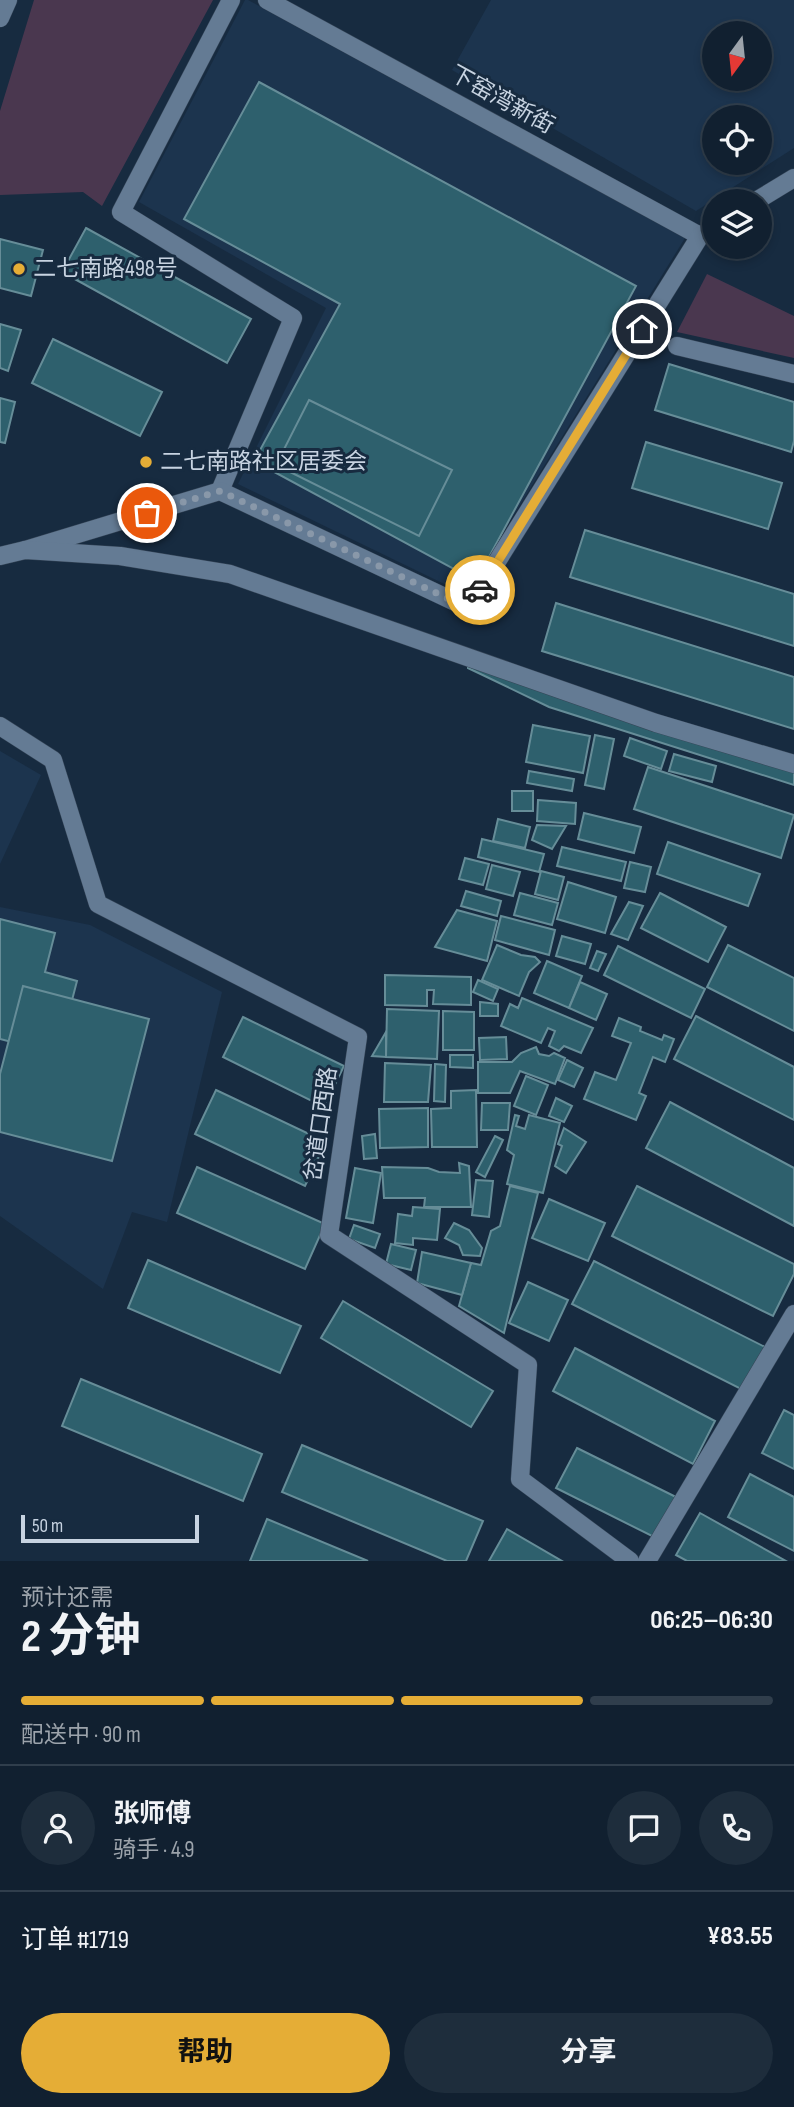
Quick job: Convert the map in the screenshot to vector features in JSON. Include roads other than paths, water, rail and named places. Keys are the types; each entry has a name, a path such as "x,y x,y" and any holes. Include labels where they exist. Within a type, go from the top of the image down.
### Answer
{"street":[{"path":"0,18 8,0"},
{"path":"220,491 293,317 121,212 231,0"},
{"name":"下窑湾新街","path":"267,0 702,229"},
{"path":"772,191 794,178"},
{"path":"0,556 220,491 468,608 702,240"},
{"path":"677,346 794,374"},
{"path":"25,550 120,556 230,574 656,723 794,764"},
{"name":"岔道口西路","path":"0,726 54,760 98,904 358,1037 329,1235 528,1365 520,1479 630,1561"},
{"path":"647,1561 794,1314"}],"place":[{"name":"二七南路498号","path":"19,269"},
{"name":"二七南路社区居委会","path":"146,462"}]}
